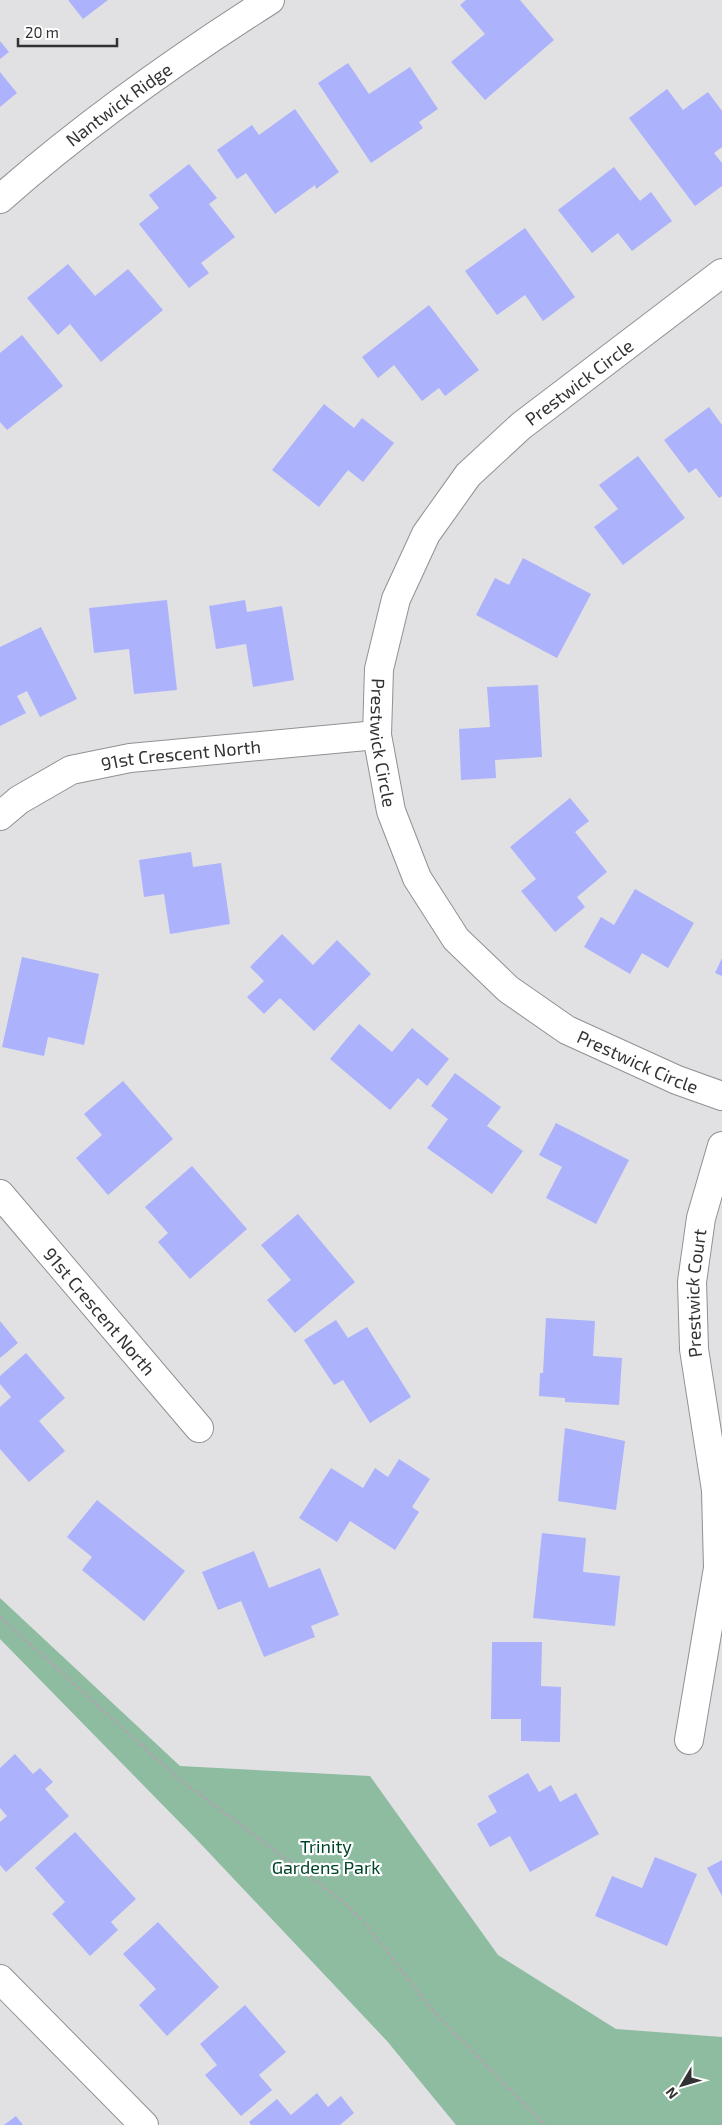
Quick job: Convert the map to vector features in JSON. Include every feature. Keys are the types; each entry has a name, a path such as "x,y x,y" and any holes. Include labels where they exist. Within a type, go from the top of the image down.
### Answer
{"street":[{"name":"Nantwick Ridge","path":"0,199 56,149 150,79 270,0"},
{"name":"Prestwick Circle","path":"722,273 521,426 468,475 426,534 396,599 379,669 377,735 391,811 414,870 456,939 508,988 567,1030 677,1080 722,1096"},
{"name":"91st Crescent North","path":"0,816 19,800 70,770 130,758 377,735"},
{"name":"Prestwick Court","path":"689,1740 718,1568 716,1490 694,1349 692,1282 701,1218 722,1146"},
{"name":"91st Crescent North","path":"0,1194 199,1428"},
{"path":"0,1979 144,2125"}],"path":[{"path":"0,1617 179,1779 297,1867 357,1915 433,2011 545,2125"}],"green space":[{"name":"Trinity Gardens Park","path":"0,1598 180,1766 370,1776 498,1955 616,2029 722,2037 722,2125 456,2125 387,2041 198,1841 0,1639"}],"building":[{"path":"68,0 108,0 83,19"},
{"path":"466,0 520,0 554,40 485,100 451,62 485,34 460,5"},
{"path":"0,41 9,52 0,59"},
{"path":"348,63 369,94 410,67 438,109 419,122 423,128 371,163 318,83"},
{"path":"0,72 17,93 0,107"},
{"path":"667,89 683,110 708,92 722,111 722,147 714,153 722,163 722,186 695,206 629,118"},
{"path":"295,109 339,172 316,189 315,185 275,214 246,173 237,179 217,150 252,125 259,135"},
{"path":"189,164 217,198 209,204 235,237 201,263 209,273 189,288 139,224 159,208 149,195"},
{"path":"614,167 640,201 651,192 672,221 632,251 618,233 592,253 558,210"},
{"path":"525,228 575,297 543,321 525,295 497,315 465,271"},
{"path":"68,264 95,296 128,269 163,310 101,362 70,324 58,335 27,298"},
{"path":"429,305 479,370 445,396 439,388 422,401 394,365 378,378 362,357"},
{"path":"22,335 63,386 7,430 0,422 0,353"},
{"path":"324,404 354,428 362,418 394,443 363,482 348,470 319,507 272,470"},
{"path":"709,407 722,425 722,496 719,498 696,468 689,473 664,440"},
{"path":"638,456 685,518 623,565 594,527 618,509 599,485"},
{"path":"523,558 591,594 557,658 476,615 495,578 509,585"},
{"path":"167,600 177,690 134,694 129,649 94,653 89,608"},
{"path":"245,600 247,612 282,606 294,680 253,687 246,644 216,649 209,606"},
{"path":"41,627 77,699 40,717 27,691 17,696 26,713 0,726 0,647"},
{"path":"538,685 542,757 495,760 496,778 461,780 459,729 490,727 487,687"},
{"path":"570,798 589,821 575,832 607,872 577,897 585,907 555,932 521,891 536,879 510,847"},
{"path":"191,852 193,867 221,863 230,924 170,934 164,894 144,897 139,860"},
{"path":"635,889 694,923 668,968 642,953 630,974 584,947 601,917 614,925"},
{"path":"282,934 313,965 337,940 371,974 314,1031 280,998 264,1014 247,997 264,981 250,967"},
{"path":"22,957 99,974 84,1045 48,1037 44,1056 2,1047"},
{"path":"722,958 722,976 715,973"},
{"path":"359,1024 392,1052 412,1028 449,1059 427,1086 418,1078 390,1110 330,1059"},
{"path":"455,1073 501,1107 487,1126 523,1151 492,1194 427,1148 448,1119 431,1106"},
{"path":"123,1081 173,1139 108,1195 76,1158 102,1135 84,1114"},
{"path":"556,1123 629,1160 596,1224 546,1198 562,1167 539,1155"},
{"path":"192,1166 247,1229 190,1279 158,1242 168,1233 145,1207"},
{"path":"298,1214 355,1282 295,1333 267,1300 291,1280 261,1245"},
{"path":"546,1318 595,1321 593,1356 622,1358 619,1405 565,1402 565,1398 539,1396 540,1373 543,1373"},
{"path":"336,1320 348,1338 367,1327 411,1397 370,1423 343,1380 334,1385 304,1340"},
{"path":"0,1321 18,1343 0,1358"},
{"path":"26,1353 65,1398 39,1421 65,1451 29,1482 0,1449 0,1407 11,1397 0,1384 0,1376"},
{"path":"565,1428 625,1441 616,1510 558,1501"},
{"path":"399,1459 430,1479 412,1507 419,1512 395,1550 350,1521 337,1542 299,1518 331,1468 363,1488 375,1468 388,1477"},
{"path":"97,1500 185,1571 144,1621 82,1570 92,1557 67,1537"},
{"path":"542,1533 586,1538 583,1572 620,1576 615,1626 533,1618"},
{"path":"254,1551 269,1588 320,1568 339,1615 311,1626 315,1637 264,1657 241,1601 218,1610 202,1572"},
{"path":"492,1642 542,1642 541,1686 561,1687 560,1742 521,1741 521,1719 491,1719"},
{"path":"15,1754 33,1774 40,1768 53,1782 45,1789 69,1816 6,1872 0,1865 0,1822 7,1816 0,1808 0,1768"},
{"path":"528,1773 539,1792 551,1785 560,1802 576,1793 599,1834 530,1872 510,1836 490,1847 477,1824 497,1812 488,1796"},
{"path":"75,1832 136,1899 111,1922 118,1930 90,1956 52,1914 65,1902 35,1868"},
{"path":"655,1857 697,1874 667,1946 595,1916 612,1876 642,1888"},
{"path":"722,1860 722,1896 707,1868"},
{"path":"158,1922 219,1987 167,2036 139,2005 156,1989 123,1954"},
{"path":"245,2005 286,2052 259,2075 272,2090 241,2116 205,2075 217,2065 200,2044"},
{"path":"317,2093 328,2107 341,2096 354,2113 340,2125 251,2125 249,2122 277,2099 291,2115"},
{"path":"16,2116 23,2125 4,2125"}]}
